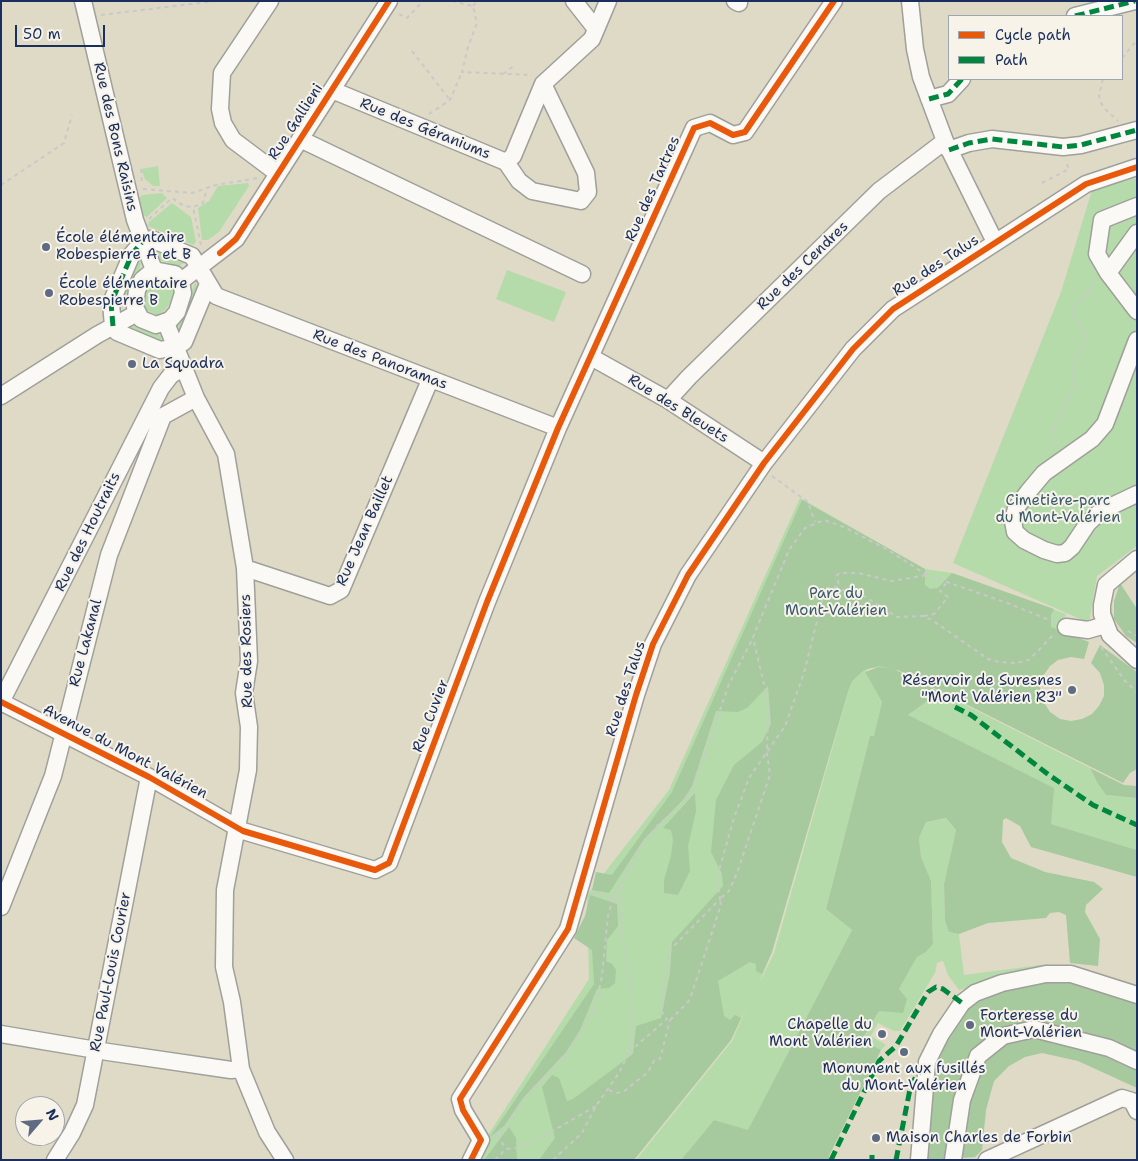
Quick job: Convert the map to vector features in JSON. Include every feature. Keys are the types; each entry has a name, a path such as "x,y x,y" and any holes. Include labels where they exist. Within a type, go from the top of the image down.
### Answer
{"street":[{"name":"Rue des Bons Raisins","path":"83,1 135,220 154,270"},
{"path":"270,1 222,73 220,109 223,123 234,140 271,175"},
{"path":"574,1 596,30"},
{"name":"Rue des Géraniums","path":"332,90 506,162 513,156 547,80 592,39 608,1"},
{"name":"Rue des Tartres","path":"558,428 694,128 710,123 733,135 745,132 834,1"},
{"path":"910,1 915,49 921,77 947,146 995,242"},
{"path":"1079,15 1135,1"},
{"name":"Rue Gallieni","path":"181,282 202,259 236,239 271,175 300,139 388,4"},
{"path":"506,162 519,181 532,191 581,201 588,192 586,173 547,80"},
{"path":"929,99 948,94 961,80"},
{"name":"Rue des Cendres","path":"668,400 689,377 879,191 947,146 992,139 1059,146 1081,145 1134,131"},
{"path":"300,139 582,274"},
{"name":"Rue des Talus","path":"471,1160 480,1140 463,1110 460,1099 568,929 636,695 653,644 688,575 853,349 893,310 1086,184 1137,167"},
{"path":"1137,206 1102,220 1097,254 1106,271 1137,311"},
{"path":"1106,271 1137,233"},
{"path":"151,238 202,259 208,284 184,342 175,347 160,350 117,332 113,326 111,303 132,254 142,242 151,238"},
{"path":"154,270 175,274 181,282 183,293 181,304 177,312 166,323 156,326 147,323 137,313 137,290 142,280 154,270"},
{"name":"Rue des Panoramas","path":"208,284 216,296 558,428"},
{"path":"1,396 137,313"},
{"name":"Rue des Rosiers","path":"166,323 196,398 226,454 245,568 249,661 244,693 249,727 248,770 236,826 226,890 224,967 232,1002 241,1069 268,1132 285,1160"},
{"path":"1137,340 1105,424 1092,439 1044,473 1028,492 1016,508 1013,521 1015,532 1024,540 1044,550 1057,554 1065,553 1072,547 1088,523 1101,511 1137,494"},
{"name":"Rue des Bleuets","path":"591,357 668,400 767,469"},
{"name":"Rue des Houtraits","path":"1,702 161,388 171,374 183,368"},
{"name":"Rue Jean Baillet","path":"245,568 330,596 341,590 430,380"},
{"name":"Rue Lakanal","path":"1,907 53,776 109,555 163,416 196,398"},
{"name":"Rue Cuvier","path":"236,826 243,831 376,870 389,863 487,602 558,428"},
{"path":"1105,635 1102,605 1106,585 1137,559"},
{"path":"1064,626 1105,635 1137,660"},
{"name":"Avenue du Mont Valérien","path":"1,702 149,778 236,826"},
{"name":"Rue Paul-Louis Courier","path":"55,1160 72,1133 85,1105 149,778"},
{"path":"919,1160 927,1062 941,1034 962,1003 975,994 1002,983 1046,974 1071,974 1137,995"},
{"path":"953,1160 962,1100 978,1056 1003,1036 1034,1029 1109,1048 1137,1061"},
{"path":"1,1034 231,1070 241,1069"},
{"path":"987,1160 1122,1098 1132,1100 1137,1111"}],"path":[{"path":"87,18 117,11 216,1"},
{"path":"388,4 407,18 423,1"},
{"path":"452,1 474,6"},
{"path":"414,125 450,100 462,72 468,47 477,23 474,6 477,1"},
{"path":"1123,57 1137,40"},
{"path":"412,51 450,100"},
{"path":"502,74 515,66"},
{"path":"462,72 502,74 547,80"},
{"path":"1103,80 1099,95 1104,108 1134,131"},
{"path":"1,184 64,143 72,115"},
{"path":"1042,183 1069,169 1059,146"},
{"path":"141,169 144,190 192,193 271,175"},
{"path":"172,198 184,206 193,207 203,203 208,188"},
{"path":"144,224 172,198 172,192"},
{"path":"193,207 202,259"},
{"path":"1061,446 1052,441 1054,425 1074,388 1073,369 1085,340 1081,325 1070,312 1106,271"},
{"path":"767,469 808,502 816,522"},
{"path":"490,1140 498,1135 508,1124 522,1101 567,1054 591,1013 598,995 602,976 608,915 613,899 623,877 643,843 657,826 684,803 694,788 724,696 753,638 789,550 805,528 824,520 844,527 888,550 927,574 1064,626 1035,655 1022,662 1008,663 988,659 932,620 923,616"},
{"path":"628,1052 688,1002 692,993 721,905 717,877 728,837 749,778 785,726 804,673 825,588 839,587 837,575 840,573 858,573 892,581 927,574"},
{"path":"824,596 849,588 897,617 923,616 934,614 948,597 940,591 947,582"},
{"path":"1105,635 1110,662 1137,692"},
{"path":"669,1019 662,1012 669,951 734,883 770,775 767,754 768,701 753,638"},
{"path":"553,1160 582,1133 596,1106 609,1090 628,1052 632,996 619,901 623,877"},
{"path":"580,890 619,901"},
{"path":"609,1090 616,1094 623,1092 648,1072 654,1061 660,1059 669,1019"},
{"path":"495,1160 506,1149 516,1148 537,1140 596,1106"},
{"path":"498,1135 506,1149"}],"green space":[{"path":"158,166 160,186 153,186 145,179 141,169"},
{"name":"Cimetière-parc du Mont-Valérien","path":"1137,178 1137,546 1097,576 1089,623 953,563 1061,292 1092,190"},
{"path":"248,183 249,186 219,232 208,240 202,240 198,208 209,201 218,186"},
{"path":"162,193 167,198 147,217 143,215 139,198 143,195"},
{"path":"172,203 191,217 196,242 193,245 148,226 149,222"},
{"path":"153,245 187,262 178,266 160,260 154,256"},
{"path":"136,257 141,263 140,269 126,295 127,302 123,305 118,302"},
{"path":"507,270 566,292 554,322 496,299"},
{"path":"158,277 168,279 175,290 169,305 157,315 144,309 142,300 148,284"},
{"path":"195,283 200,288 196,290 181,326 184,328 176,332 175,329"},
{"path":"127,323 162,336 161,343 125,330"},
{"path":"800,498 925,569 952,573 1066,614 1023,732 899,670 869,668 865,672 882,702 874,737 870,736 826,909 852,930 748,1131 714,1120 681,1160 636,1160 732,1041 747,1007 731,1040 634,1160 472,1160 589,979 587,895 669,790","holes":["849,690 774,953 759,984 772,952"]},
{"name":"Parc du Mont-Valérien","path":"802,500 925,569 925,585 930,589 938,588 952,573 1054,609 1051,615 1051,627 1089,642 1084,659 1071,657 1058,660 1050,666 1043,676 1040,687 1041,698 1050,712 1060,719 1071,721 1082,719 1092,714 1099,706 1104,696 1104,685 1100,673 1091,663 1100,645 1137,672 1137,769 1130,773 1123,783 898,670 879,666 864,670 852,681 848,691 772,952 762,974 756,971 756,964 750,962 718,981 724,1016 730,1020 735,1015 741,1018 731,1040 634,1160 539,1160 555,1138 542,1087 552,1075 559,1078 567,1101 573,1099 633,1054 636,1026 661,1018 670,973 672,942 723,886 722,874 711,852 716,800 734,765 762,742 771,724 768,686 747,708 738,712 716,711 692,786 683,800 644,839 609,893 592,890 596,872 612,875 672,792"},
{"path":"1120,583 1137,609 1137,643 1126,636 1114,619 1114,601"},
{"path":"879,667 894,669 940,692 908,715 1054,788 1051,824 1137,850 1137,877 1031,847 1020,826 1006,818 1003,820 1002,842 1011,858 1045,872 1094,882 1103,889 1086,905 1085,912 1100,939 1098,966 1070,963 1066,915 1059,912 1050,913 1046,918 988,923 959,934 949,932 945,921 944,884 956,830 946,818 926,822 919,838 921,857 931,881 933,944 926,952 917,957 899,989 907,999 903,1013 879,1011 862,1040 881,1050 829,1156 829,1160 681,1160 714,1120 748,1130 852,930 826,909 870,736 874,736 882,702 865,672"},
{"path":"940,692 1090,768 1106,795 1137,798 1137,850 1051,824 908,715"},
{"path":"1090,768 1124,785 1137,786 1137,798 1106,795"},
{"path":"695,793 696,811 688,846 690,871 678,895 664,893 664,880 671,856 673,840 671,830 663,828"},
{"path":"946,818 956,830 944,884 945,921 949,932 959,934 964,975 1048,964 1048,969 959,990 948,975 943,961 937,963 935,973 900,1031 894,1031 878,1023 871,1036 886,1045 881,1050 862,1041 879,1011 899,989 917,957 926,952 933,944 931,881 921,857 919,838 926,822"},
{"path":"590,895 617,904 618,926 607,940 606,961 612,964 616,970 615,983 609,988 597,989 580,1030 566,1052 523,1098 504,1126 490,1137 594,984 592,950 574,938 585,916"},
{"path":"1036,980 1075,981 1137,1001 1137,1056 1036,1025 978,1051 950,1160 925,1160 930,1080 937,1055 965,1007 985,995"},
{"path":"1036,1034 1105,1052 1137,1068 1137,1088 1078,1061 1042,1053 1025,1057 1009,1066 994,1081 986,1110 982,1150 975,1157 961,1158 969,1098 981,1068 993,1052 1009,1041"},
{"path":"509,1127 516,1138 517,1160 484,1160"}],"marked path":[{"path":"1079,15 1135,1"},
{"path":"929,99 948,94 961,80"},
{"path":"949,150 969,143 992,139 1063,147 1081,145 1137,130"},
{"path":"113,326 111,303 132,254 142,242"},
{"path":"955,707 971,715 1049,775 1093,805 1137,825"},
{"path":"831,1160 879,1061 896,1046 928,992 936,987 943,989 962,1003"},
{"path":"896,1160 911,1084 927,1062"},
{"path":"872,1155 872,1160"}],"cycle path":[{"path":"220,253 236,239 389,1"},
{"path":"1,702 149,777 243,831 375,870 389,863 487,602 558,428 694,128 710,123 733,135 745,132 834,1"},
{"path":"471,1160 481,1140 463,1110 460,1099 568,929 636,695 653,644 688,575 764,463 853,349 893,309 1086,184 1137,167"}],"place":[{"name":"École élémentaire Robespierre A et B","path":"46,247"},
{"name":"École élémentaire Robespierre B","path":"49,293"},
{"name":"La Squadra","path":"132,364"},
{"name":"Réservoir de Suresnes \"Mont Valérien R3\"","path":"1072,690"},
{"name":"Forteresse du Mont-Valérien","path":"970,1025"},
{"name":"Chapelle du Mont Valérien","path":"882,1034"},
{"name":"Monument aux fusillés du Mont-Valérien","path":"904,1052"},
{"name":"Maison Charles de Forbin","path":"876,1138"}]}
